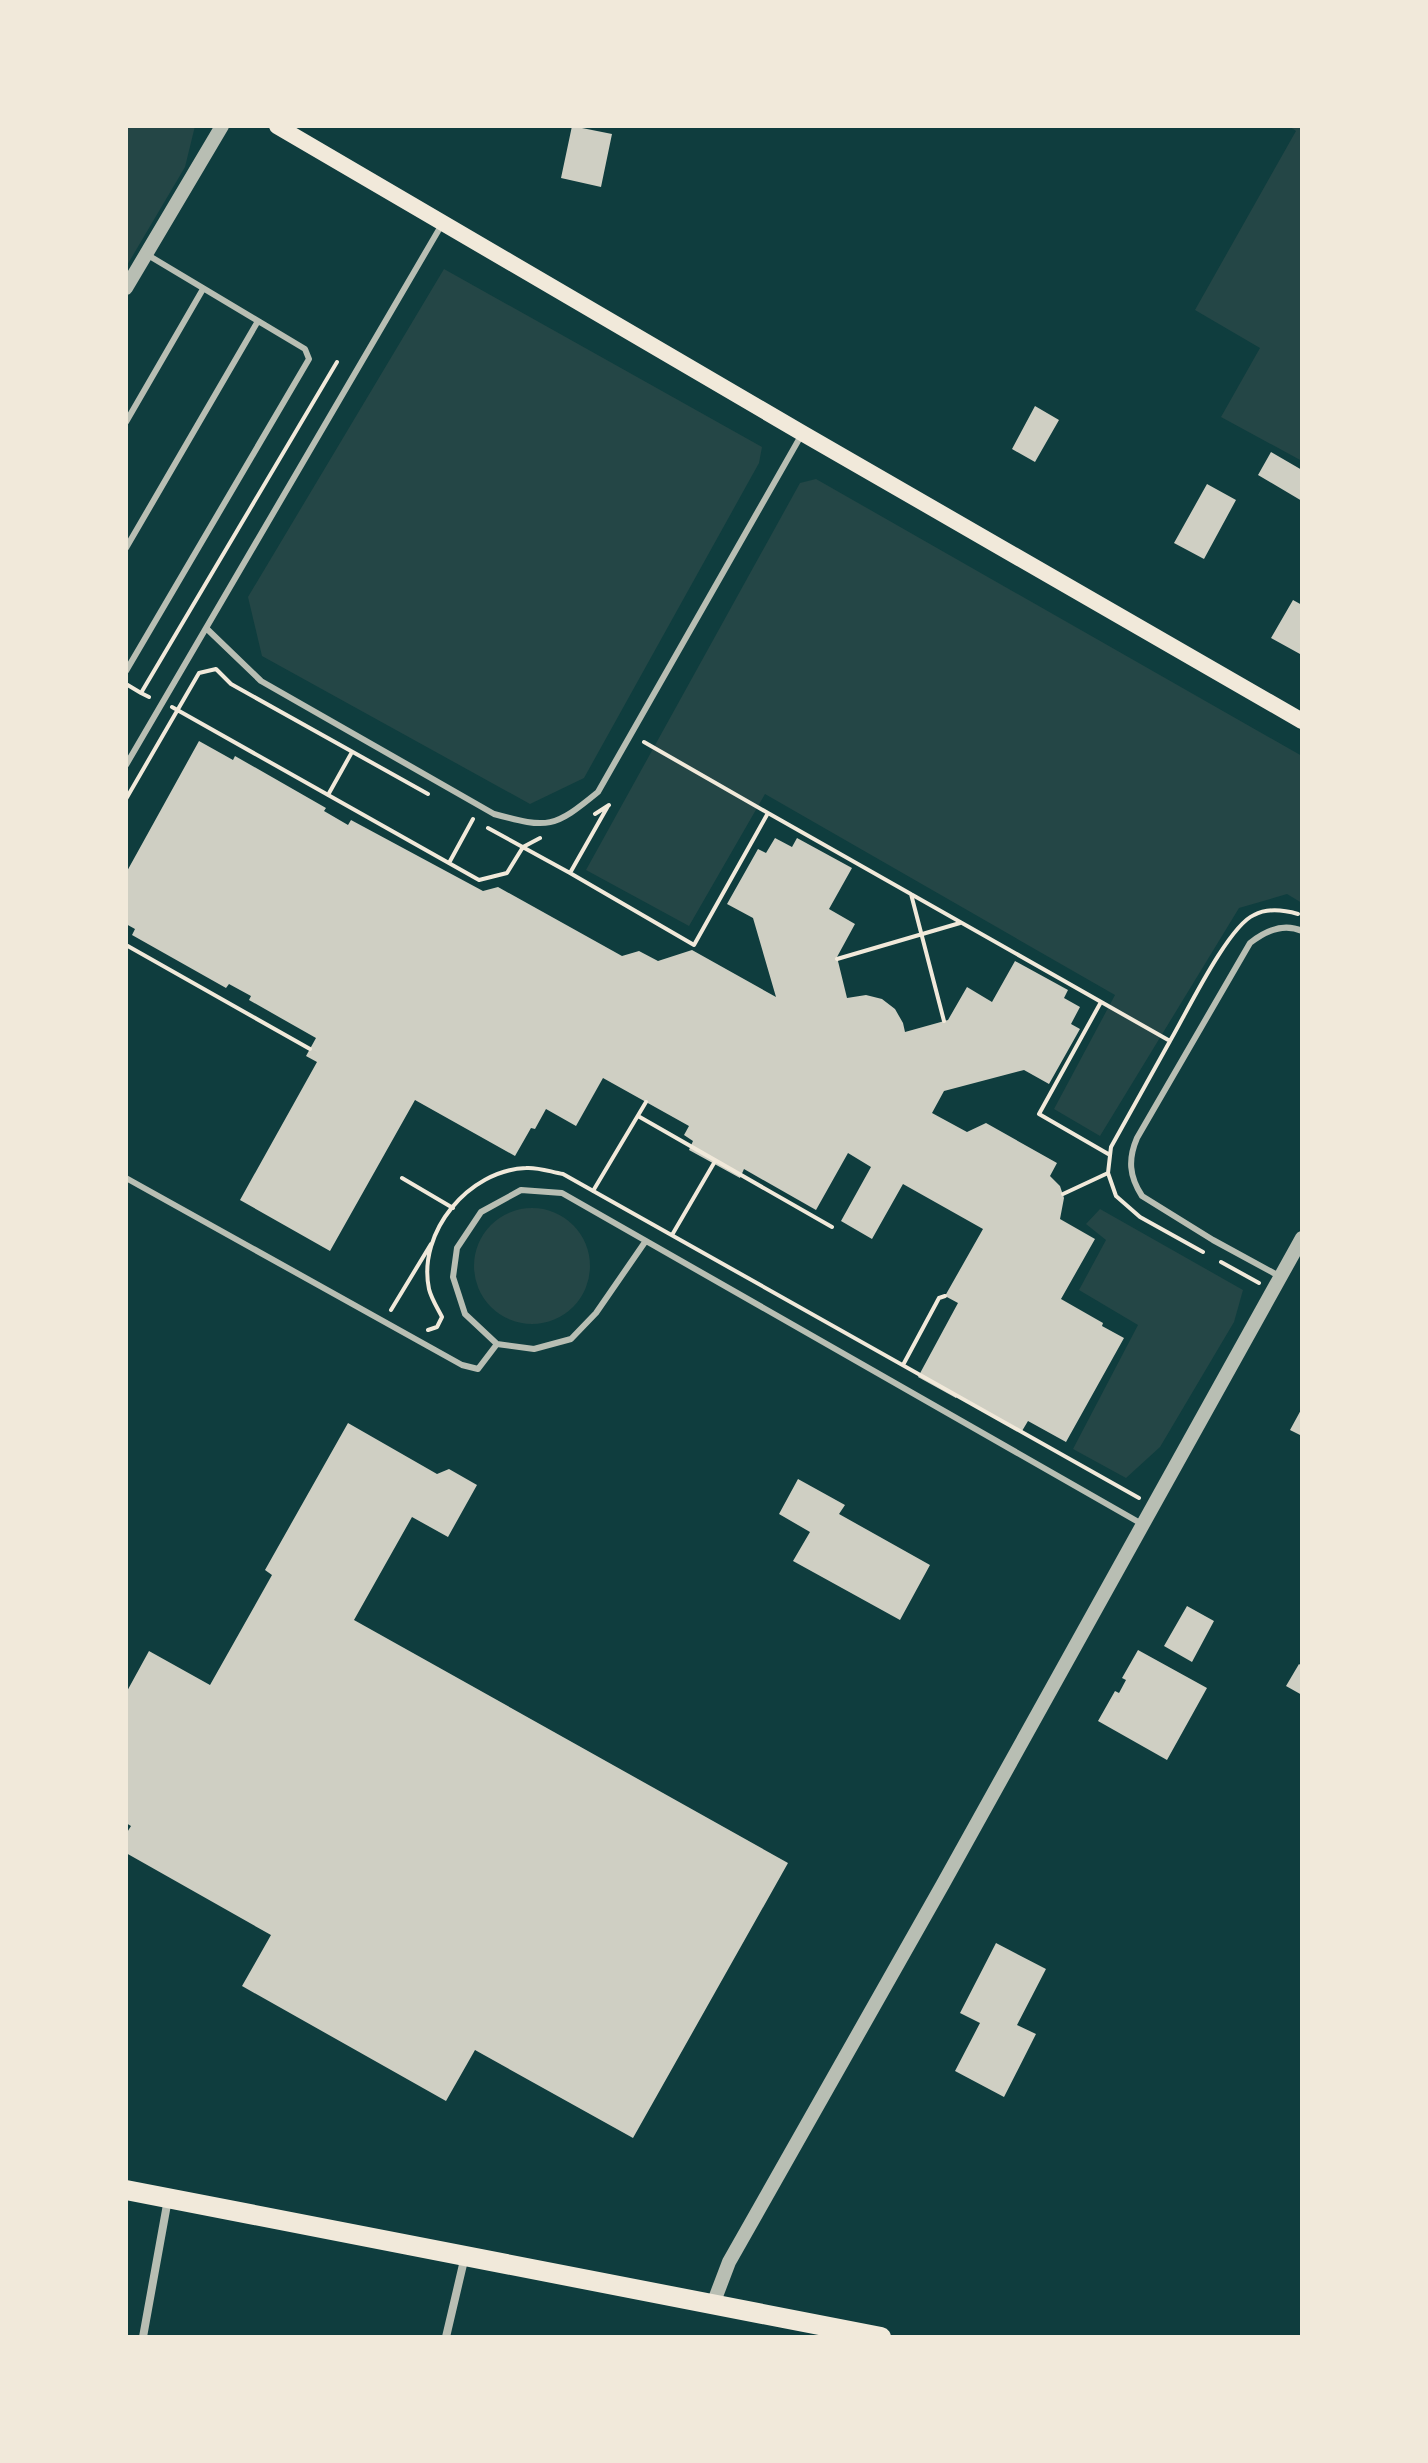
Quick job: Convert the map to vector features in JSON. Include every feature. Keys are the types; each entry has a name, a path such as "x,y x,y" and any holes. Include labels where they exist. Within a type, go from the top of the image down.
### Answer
{"main road":[{"path":"277,126 1302,721"},
{"path":"126,2190 881,2337"}],"street":[{"path":"126,288 222,126"},
{"path":"713,2304 729,2262 1302,1238"},
{"path":"143,2337 168,2198"},
{"path":"446,2337 465,2255"}],"lane":[{"path":"126,765 443,223"},
{"path":"126,671 309,359 305,349 146,254"},
{"path":"126,422 203,289"},
{"path":"126,548 258,321"},
{"path":"206,628 261,681 494,814 535,825 567,818 598,792 802,433"},
{"path":"1281,1277 1142,1196 1130,1166 1131,1151 1250,943 1262,933 1277,929 1295,928 1302,931"},
{"path":"126,1178 462,1365 478,1369 497,1344"},
{"path":"645,1242 596,1313 571,1339 534,1349 497,1344 465,1314 453,1277 457,1248 481,1212 521,1190 562,1193 1142,1524"}],"path":[{"path":"141,693 337,362"},
{"path":"126,799 199,673 216,669 231,684 432,797"},
{"path":"126,684 178,710 479,880 507,873 523,847 535,839 547,837"},
{"path":"644,742 1170,1041 1111,1147 1108,1173 1116,1196 1140,1217 1207,1254"},
{"path":"328,795 352,752"},
{"path":"570,873 609,805 590,818"},
{"path":"485,826 694,945 768,813"},
{"path":"449,863 473,819"},
{"path":"911,894 944,1021"},
{"path":"837,959 960,923"},
{"path":"126,945 310,1049"},
{"path":"1101,1002 1039,1114 1110,1155"},
{"path":"593,1191 646,1102"},
{"path":"638,1116 832,1227"},
{"path":"672,1235 714,1163"},
{"path":"1063,1194 1108,1173"},
{"path":"402,1178 453,1208"},
{"path":"391,1310 438,1231"},
{"path":"1220,1261 1273,1291"},
{"path":"903,1365 939,1298 945,1296"}],"shaded area":[{"path":"126,126 195,126 185,167 126,267"},
{"path":"1289,126 1302,126 1302,461 1221,417 1260,348 1195,310 1296,131"},
{"path":"444,269 762,447 759,463 584,778 530,804 262,656 248,597"},
{"path":"816,479 1302,756 1302,903 1287,894 1239,908 1100,1136 1054,1109 1115,995 765,794 689,926 586,870 800,483"},
{"path":"532,1208 554,1213 573,1225 585,1244 590,1266 585,1288 573,1307 554,1319 532,1324 510,1319 491,1307 479,1288 474,1266 479,1244 491,1225 510,1213"},
{"path":"1100,1209 1243,1290 1234,1322 1160,1447 1126,1478 1073,1449 1138,1325 1079,1290 1106,1240 1086,1224"}],"building":[{"path":"572,126 612,134 601,187 561,178"},
{"path":"1035,406 1059,420 1035,462 1012,449"},
{"path":"1271,452 1302,470 1302,501 1258,475"},
{"path":"1207,484 1236,500 1204,559 1174,543"},
{"path":"1293,600 1302,605 1300,654 1271,638"},
{"path":"199,741 233,760 235,756 326,808 324,811 348,825 351,820 483,891 498,887 622,956 639,951 658,961 692,950 776,997 753,918 727,904 758,849 766,853 775,838 792,847 797,838 852,868 829,909 855,924 837,957 847,998 866,995 882,999 895,1009 905,1032 948,1020 967,987 992,1002 1015,961 1068,990 1064,998 1080,1007 1071,1024 1080,1029 1049,1084 1024,1070 944,1091 932,1113 967,1132 986,1123 1057,1163 1050,1176 1060,1186 1064,1198 1060,1219 1095,1239 1061,1299 1124,1338 1066,1442 1028,1421 1022,1431 958,1395 956,1398 918,1377 958,1303 945,1296 983,1229 903,1184 872,1239 841,1221 871,1167 848,1153 816,1210 744,1169 740,1178 689,1150 693,1141 684,1135 689,1126 603,1078 576,1126 546,1109 515,1156 415,1100 330,1251 240,1200 317,1062 306,1056 316,1038 249,1000 251,996 229,984 226,988 132,935 135,929 126,924 126,873"},
{"path":"1302,1408 1302,1436 1290,1430"},
{"path":"348,1423 437,1474 449,1469 477,1485 448,1537 412,1517 354,1620 788,1863 633,2138 475,2050 446,2101 242,1986 271,1935 126,1853 126,1834 131,1826 126,1823 126,1693 149,1651 210,1685 272,1575 265,1570"},
{"path":"798,1479 845,1505 839,1514 930,1565 900,1620 793,1561 810,1532 779,1514"},
{"path":"1187,1606 1214,1621 1192,1662 1164,1646"},
{"path":"1138,1650 1207,1688 1167,1760 1098,1721 1115,1691 1119,1693 1126,1680 1122,1678"},
{"path":"1299,1664 1302,1666 1302,1695 1286,1686"},
{"path":"996,1943 1046,1969 1017,2025 1036,2034 1004,2097 955,2071 980,2023 960,2013"}]}
